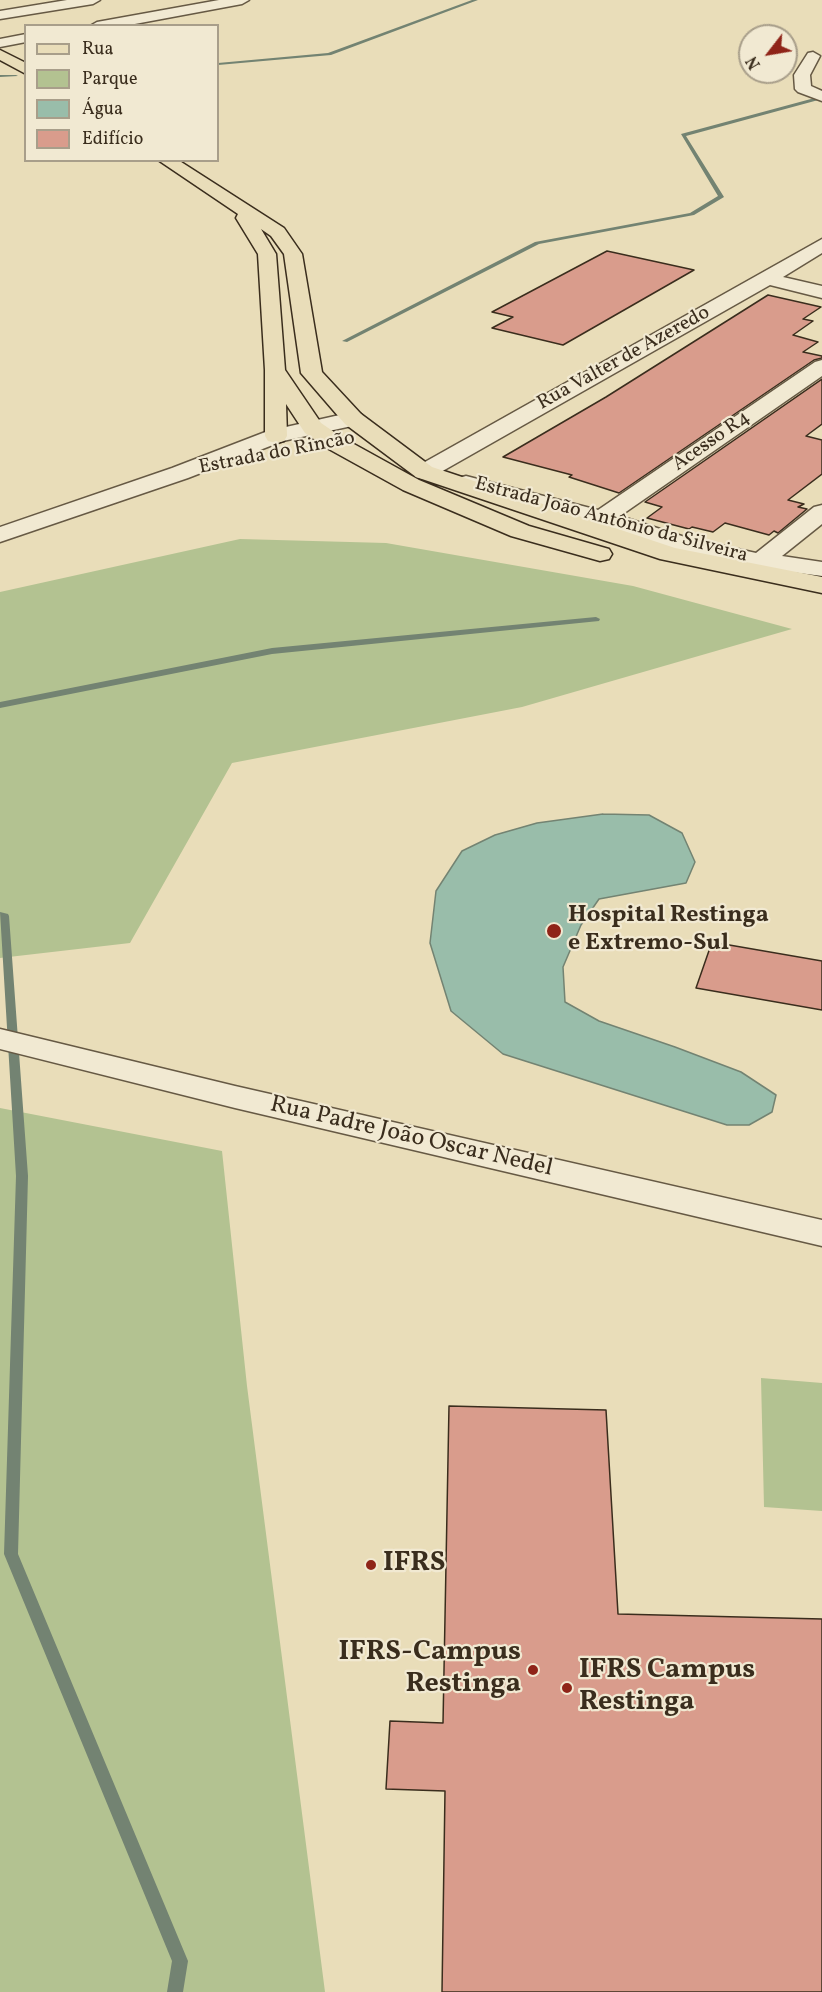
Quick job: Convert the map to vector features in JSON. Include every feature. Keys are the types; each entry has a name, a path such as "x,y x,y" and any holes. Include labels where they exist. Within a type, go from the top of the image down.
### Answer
{"main road":[{"path":"0,54 24,69"},
{"name":"Estrada João Antônio da Silveira","path":"169,162 278,232 293,254 312,373 353,419 424,478 520,531 633,563 822,600"},
{"name":"Estrada João Antônio da Silveira","path":"242,211 267,255 275,370 325,449 675,549 822,585"},
{"path":"275,370 276,436"}],"street":[{"path":"0,15 93,0"},
{"path":"108,24 242,0"},
{"path":"0,43 24,38"},
{"path":"813,56 802,75 803,89 822,96"},
{"name":"Rua Valter de Azeredo","path":"424,478 822,245"},
{"path":"767,279 822,292"},
{"name":"Acesso R4","path":"602,518 822,366"},
{"name":"Estrada do Rincão","path":"0,535 180,473 276,436 353,419"},
{"name":"Estrada do Rincão","path":"180,473 325,449 373,434"},
{"name":"Estrada João Antônio da Silveira","path":"424,478 511,493 602,518 675,549 822,569"},
{"path":"761,561 822,512"},
{"name":"Rua Padre João Oscar Nedel","path":"0,1039 235,1097 822,1233"}],"green space":[{"path":"240,539 386,543 633,586 792,629 522,707 232,763 130,943 0,958 0,592"},
{"path":"0,1108 222,1151 247,1386 325,1992 0,1992"},
{"path":"761,1378 822,1383 822,1511 764,1507"}],"water":[{"path":"603,814 649,815 682,833 695,862 686,883 599,899 581,925 563,967 565,1002 599,1021 741,1072 776,1095 772,1112 749,1125 727,1125 503,1054 451,1011 430,943 436,891 462,851 495,835 537,823"}],"building":[{"path":"607,251 694,270 563,345 492,328 513,317 492,312"},
{"path":"768,295 821,307 803,319 813,321 793,335 818,342 803,352 822,356 822,358 814,360 619,493 569,477 572,475 503,457 606,397"},
{"path":"822,379 822,424 806,436 822,440 822,474 788,500 804,504 798,507 807,509 778,533 774,531 769,535 725,523 713,532 692,527 689,529 647,518 662,507 645,502"},
{"path":"712,942 822,961 822,1010 696,988"},
{"name":"IFRS-Campus Restinga","path":"449,1406 606,1410 618,1614 822,1619 822,1992 442,1992 445,1791 386,1789 390,1721 443,1723"}],"waterway":[{"path":"219,64 329,54 476,0"},
{"path":"0,76 16,76"},
{"path":"345,341 537,243 692,214 721,197 683,135 822,97"},
{"path":"0,705 272,651 596,619"},
{"path":"0,915 4,916 22,1176 11,1554 180,1961 175,1992"}],"place":[{"name":"Hospital Restinga e Extremo-Sul","path":"554,931"},
{"name":"IFRS","path":"371,1565"},
{"name":"IFRS-Campus Restinga","path":"533,1670"},
{"name":"IFRS Campus Restinga","path":"567,1688"}]}
